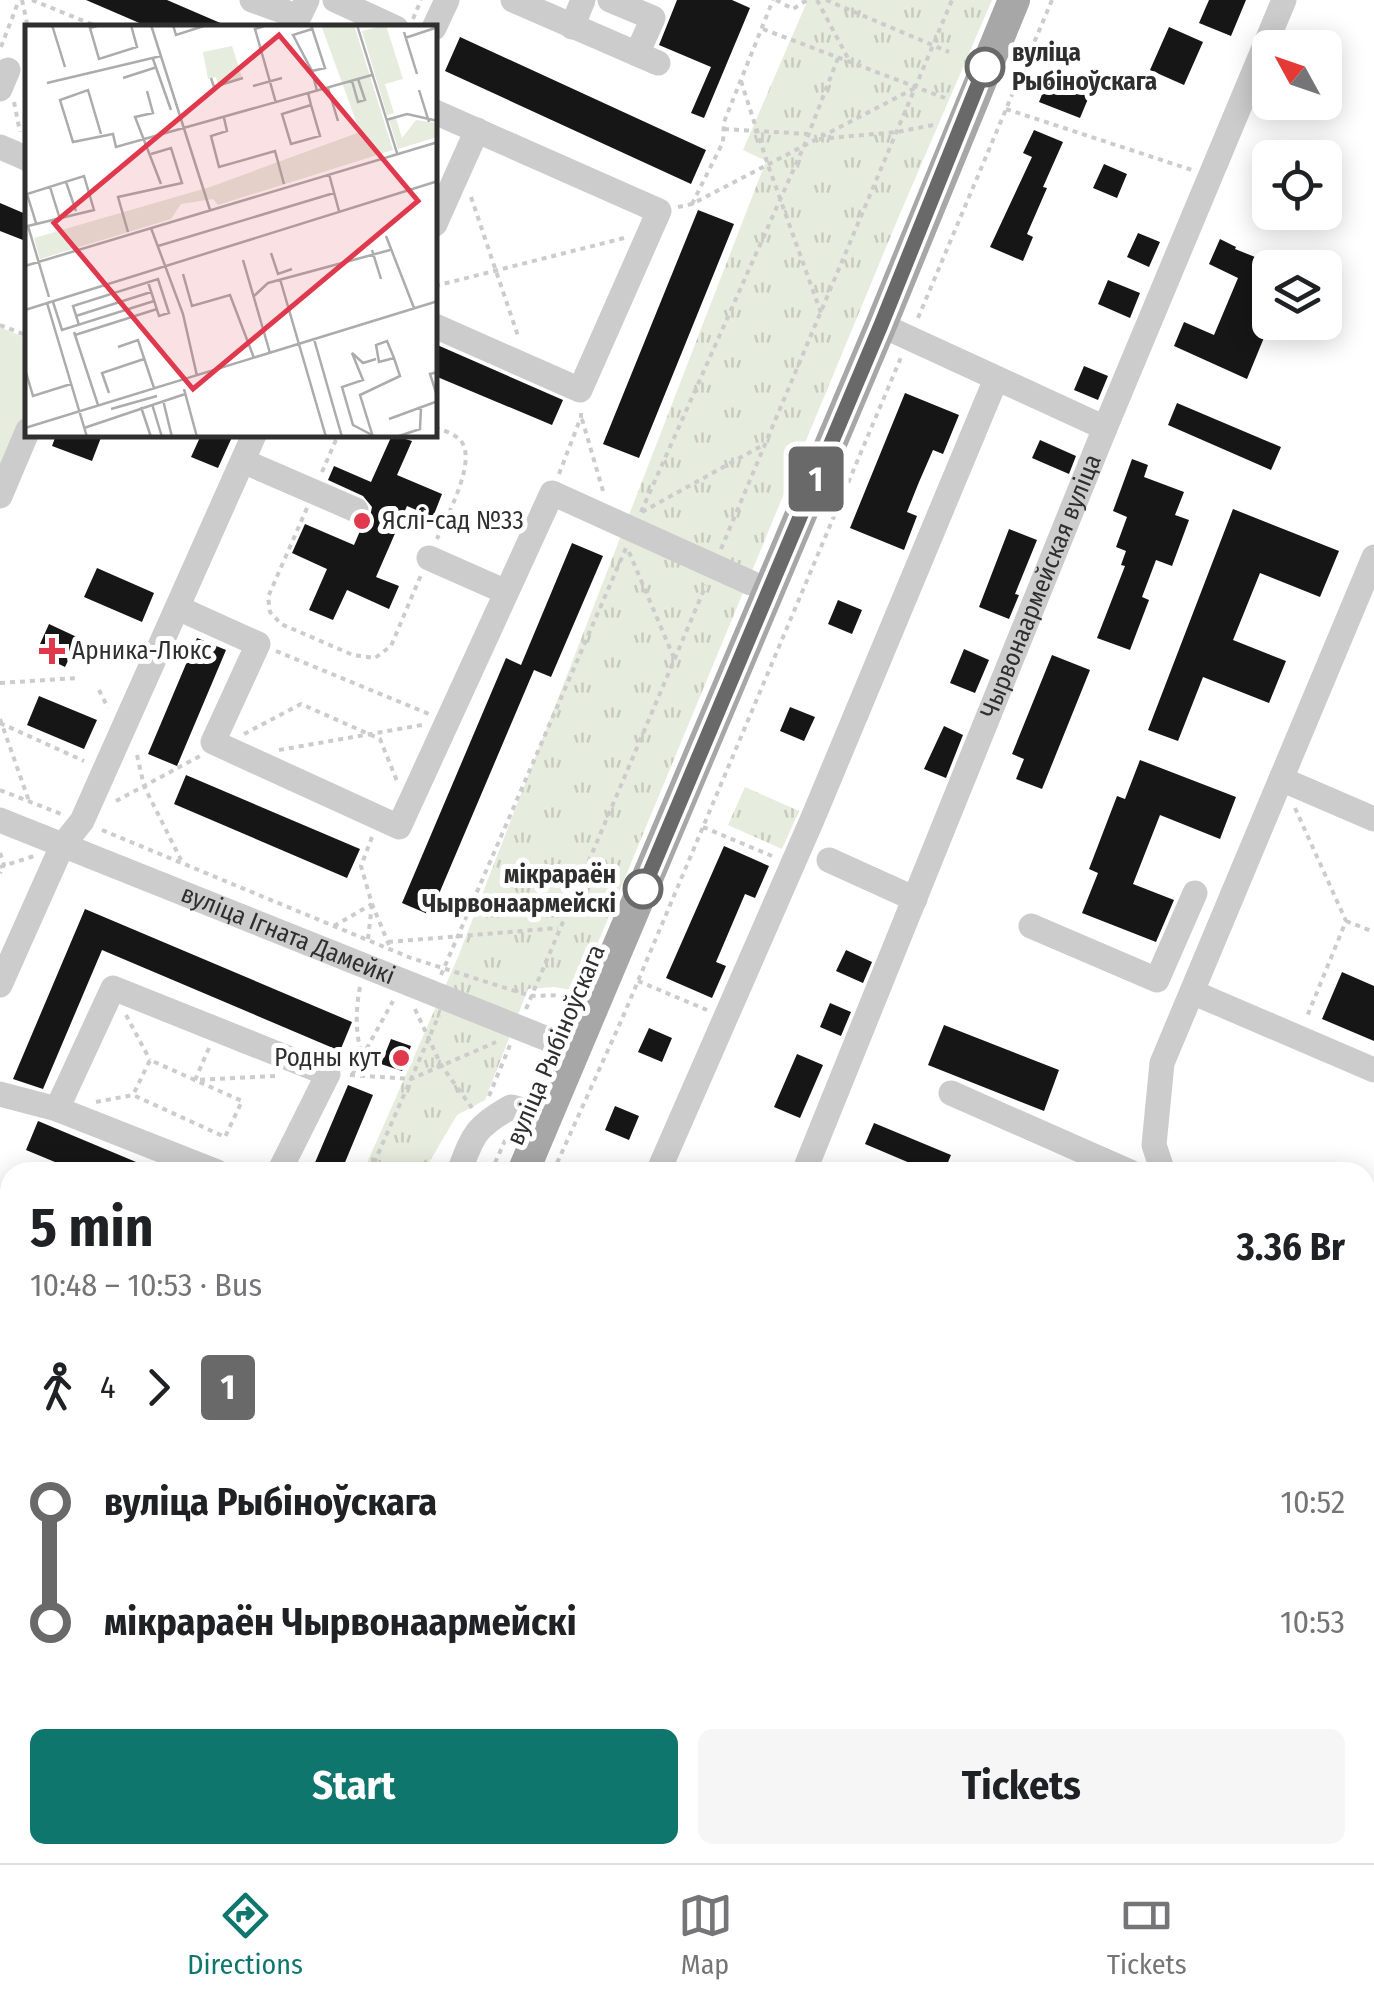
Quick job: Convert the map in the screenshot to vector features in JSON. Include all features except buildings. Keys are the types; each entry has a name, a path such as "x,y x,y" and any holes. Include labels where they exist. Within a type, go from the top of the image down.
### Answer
{"main road":[{"name":"вуліца Рыбіноўскага","path":"507,1162 537,1114 895,332 951,150 1014,0"},
{"name":"вуліца Рыбіноўскага","path":"566,1046 574,1000 892,250 951,150"},
{"name":"вуліца Рыбіноўскага","path":"525,1162 537,1114"}],"street":[{"path":"252,0 299,16 307,0"},
{"path":"335,0 389,25"},
{"path":"435,25 447,0"},
{"path":"513,0 648,59 653,18 610,0"},
{"path":"572,26 584,0"},
{"name":"Чырвонаармейская вуліца","path":"808,1162 1105,428 1284,0"},
{"path":"438,113 654,221 580,390 438,327"},
{"path":"438,217 476,130"},
{"path":"0,147 25,158"},
{"path":"895,332 1105,428"},
{"path":"662,1162 996,379"},
{"path":"0,496 25,437"},
{"path":"0,985 62,846 82,820 253,438"},
{"path":"242,462 356,510"},
{"path":"178,608 258,644 213,742 399,827 552,493 751,584"},
{"path":"428,558 506,592"},
{"path":"1160,1162 1154,1146 1162,1063 1374,558"},
{"path":"1282,779 1374,819"},
{"name":"вуліца Ігната Дамейкі","path":"0,820 566,1046"},
{"path":"830,860 915,898"},
{"path":"1030,926 1156,980 1195,893"},
{"path":"58,1109 112,988 340,1075 285,1162"},
{"path":"1192,992 1374,1070"},
{"path":"0,1094 58,1109 192,1162"},
{"path":"952,1094 1107,1162"},
{"path":"463,1162 473,1134 484,1124 511,1107 537,1114"}],"path":[{"path":"20,0 27,25"},
{"path":"3,68 20,0"},
{"path":"32,0 94,25"},
{"path":"692,204 723,142 741,81 775,0 793,9 807,0"},
{"path":"817,0 850,62"},
{"path":"826,0 948,52"},
{"path":"557,1162 703,827 895,332 1006,108 1052,0"},
{"path":"763,29 954,102 964,119"},
{"path":"741,81 821,313"},
{"path":"438,285 654,221 916,88"},
{"path":"1006,108 1210,176"},
{"path":"724,129 808,134"},
{"path":"817,139 898,132"},
{"path":"461,166 529,368"},
{"path":"0,325 25,335"},
{"path":"580,390 581,417 611,520"},
{"path":"552,493 581,417"},
{"path":"337,438 268,598 270,612 281,624 353,655 375,658 391,646 464,474 467,452 460,438 438,429"},
{"path":"642,512 765,444"},
{"path":"626,546 674,658"},
{"path":"258,644 447,721"},
{"path":"0,684 77,678"},
{"path":"0,721 29,801"},
{"path":"0,721 88,764"},
{"path":"244,757 447,721"},
{"path":"134,745 144,786 182,863"},
{"path":"1282,779 1346,921 1374,932"},
{"path":"0,790 82,820 411,958 531,996 565,996 574,1000"},
{"path":"380,818 361,866 392,950"},
{"path":"703,827 792,865"},
{"path":"0,853 1,868 34,856"},
{"path":"334,926 372,904"},
{"path":"369,1076 361,1058 355,1013 372,904"},
{"path":"1299,1037 1346,921"},
{"path":"388,942 560,928"},
{"path":"340,1075 361,1058 402,983 411,958"},
{"path":"638,981 726,1018"},
{"path":"402,983 441,1065 484,1124"},
{"path":"112,988 150,1060 242,1101 225,1137 133,1095 150,1060"},
{"path":"374,1162 446,998"},
{"path":"195,1080 218,1030"},
{"path":"340,1075 411,1078 503,1038 513,1040"},
{"path":"195,1080 290,1076"}],"green space":[{"path":"800,0 992,0 578,991 554,987 528,989 485,1100 457,1115 429,1162 367,1162 458,957 766,161 743,150 806,4"},
{"path":"0,327 25,338 25,424 0,486"},
{"path":"745,787 799,811 782,849 728,825"}],"bus line":[{"name":"1","path":"643,889 881,325 985,67"}],"place":[{"name":"вуліца Рыбіноўскага","path":"985,67"},
{"name":"Яслі-сад №33","path":"362,521"},
{"name":"Арника-Люкс","path":"52,651"},
{"name":"мікрараён Чырвонаармейскі","path":"643,889"},
{"name":"Родны кут","path":"401,1058"}]}
